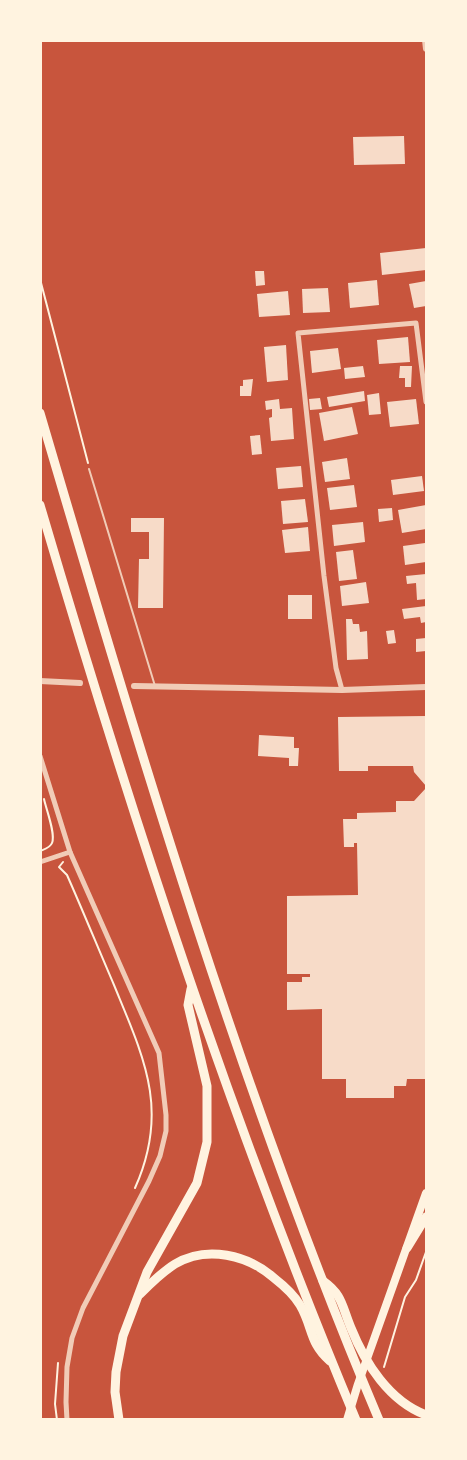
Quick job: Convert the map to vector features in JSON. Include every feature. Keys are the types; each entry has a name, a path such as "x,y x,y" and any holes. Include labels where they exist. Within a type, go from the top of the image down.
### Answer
{"highway":[{"path":"40,413 124,698 217,990 321,1279 378,1418"},
{"path":"40,504 96,693 191,986 231,1099 356,1419"},
{"path":"118,1419 116,1392 119,1352 129,1316 147,1272 197,1183 207,1142 207,1086 188,1005 191,986"},
{"path":"407,1248 426,1217"},
{"path":"138,1295 157,1276 176,1263 213,1254 238,1256 269,1273 300,1304 318,1351 333,1363"},
{"path":"321,1279 336,1290 352,1331 369,1365 383,1383 426,1415"}],"main road":[{"path":"348,1419 358,1384 426,1193"}],"street":[{"path":"425,40 426,49"},
{"path":"342,690 336,668 324,576 298,333 416,323 426,402"},
{"path":"40,681 80,683"},
{"path":"134,686 342,690 426,687"},
{"path":"40,756 43,776 70,852 159,1053 166,1115 159,1156 149,1181 83,1308 72,1338 67,1367 67,1419"},
{"path":"40,862 70,852"}],"lane":[{"path":"89,469 155,686"}],"path":[{"path":"40,279 89,469"},
{"path":"40,851 49,848 53,837 43,797"},
{"path":"70,852 59,867 67,875 143,1055 152,1102 152,1129 142,1171 134,1190"},
{"path":"381,1375 405,1298 416,1280 426,1252"},
{"path":"57,1419 55,1404 57,1367 60,1356"}],"building":[{"path":"404,136 405,164 354,165 353,137"},
{"path":"426,248 426,270 382,275 380,253"},
{"path":"255,271 264,271 265,285 256,286"},
{"path":"377,280 379,305 350,308 348,283"},
{"path":"426,281 426,306 414,308 409,284"},
{"path":"328,288 330,312 303,313 302,289"},
{"path":"288,291 290,315 259,317 257,294"},
{"path":"408,337 410,362 379,364 377,340"},
{"path":"286,345 288,380 267,382 264,347"},
{"path":"338,348 341,369 312,373 310,351"},
{"path":"363,366 365,377 345,379 344,368"},
{"path":"400,366 412,366 411,387 405,387 405,378 399,378"},
{"path":"253,379 251,396 240,396 240,386 243,386 243,380"},
{"path":"364,391 365,401 329,407 327,397"},
{"path":"379,393 381,414 369,415 367,395"},
{"path":"320,398 322,409 310,410 309,399"},
{"path":"279,399 280,409 292,408 294,439 271,441 269,418 272,417 272,409 266,410 265,401"},
{"path":"416,399 419,424 390,427 387,402"},
{"path":"352,407 358,434 324,441 319,413"},
{"path":"260,435 262,454 252,455 250,436"},
{"path":"347,458 350,479 325,482 322,462"},
{"path":"301,466 303,487 278,489 276,468"},
{"path":"422,476 424,491 393,495 391,480"},
{"path":"354,485 357,507 330,510 327,488"},
{"path":"305,499 308,522 283,524 281,501"},
{"path":"426,505 426,529 402,533 398,510"},
{"path":"392,508 393,520 379,522 378,509"},
{"path":"131,518 164,518 163,608 138,608 139,559 149,559 149,532 131,532"},
{"path":"363,522 365,542 334,546 332,525"},
{"path":"308,527 310,551 285,553 282,530"},
{"path":"425,543 426,562 405,565 403,546"},
{"path":"353,550 357,579 339,581 336,552"},
{"path":"426,574 426,599 417,600 416,583 407,584 406,576"},
{"path":"366,582 369,603 342,606 340,586"},
{"path":"288,595 312,595 312,619 288,619"},
{"path":"426,606 426,622 421,623 420,617 404,619 402,609"},
{"path":"346,619 352,619 353,624 359,624 360,632 367,631 368,659 347,660"},
{"path":"394,630 396,643 388,644 386,631"},
{"path":"426,638 426,651 416,652 416,639"},
{"path":"426,716 426,786 414,772 413,766 368,766 368,771 339,771 338,717"},
{"path":"259,735 294,737 294,748 299,748 298,766 289,766 289,758 258,756"},
{"path":"426,788 426,1079 407,1079 406,1086 394,1086 394,1098 346,1098 346,1079 322,1079 322,1009 287,1010 287,982 302,982 302,977 310,977 310,974 287,974 287,896 358,895 357,843 354,843 354,847 344,847 343,819 357,819 357,813 396,812 396,801 414,801"}]}
